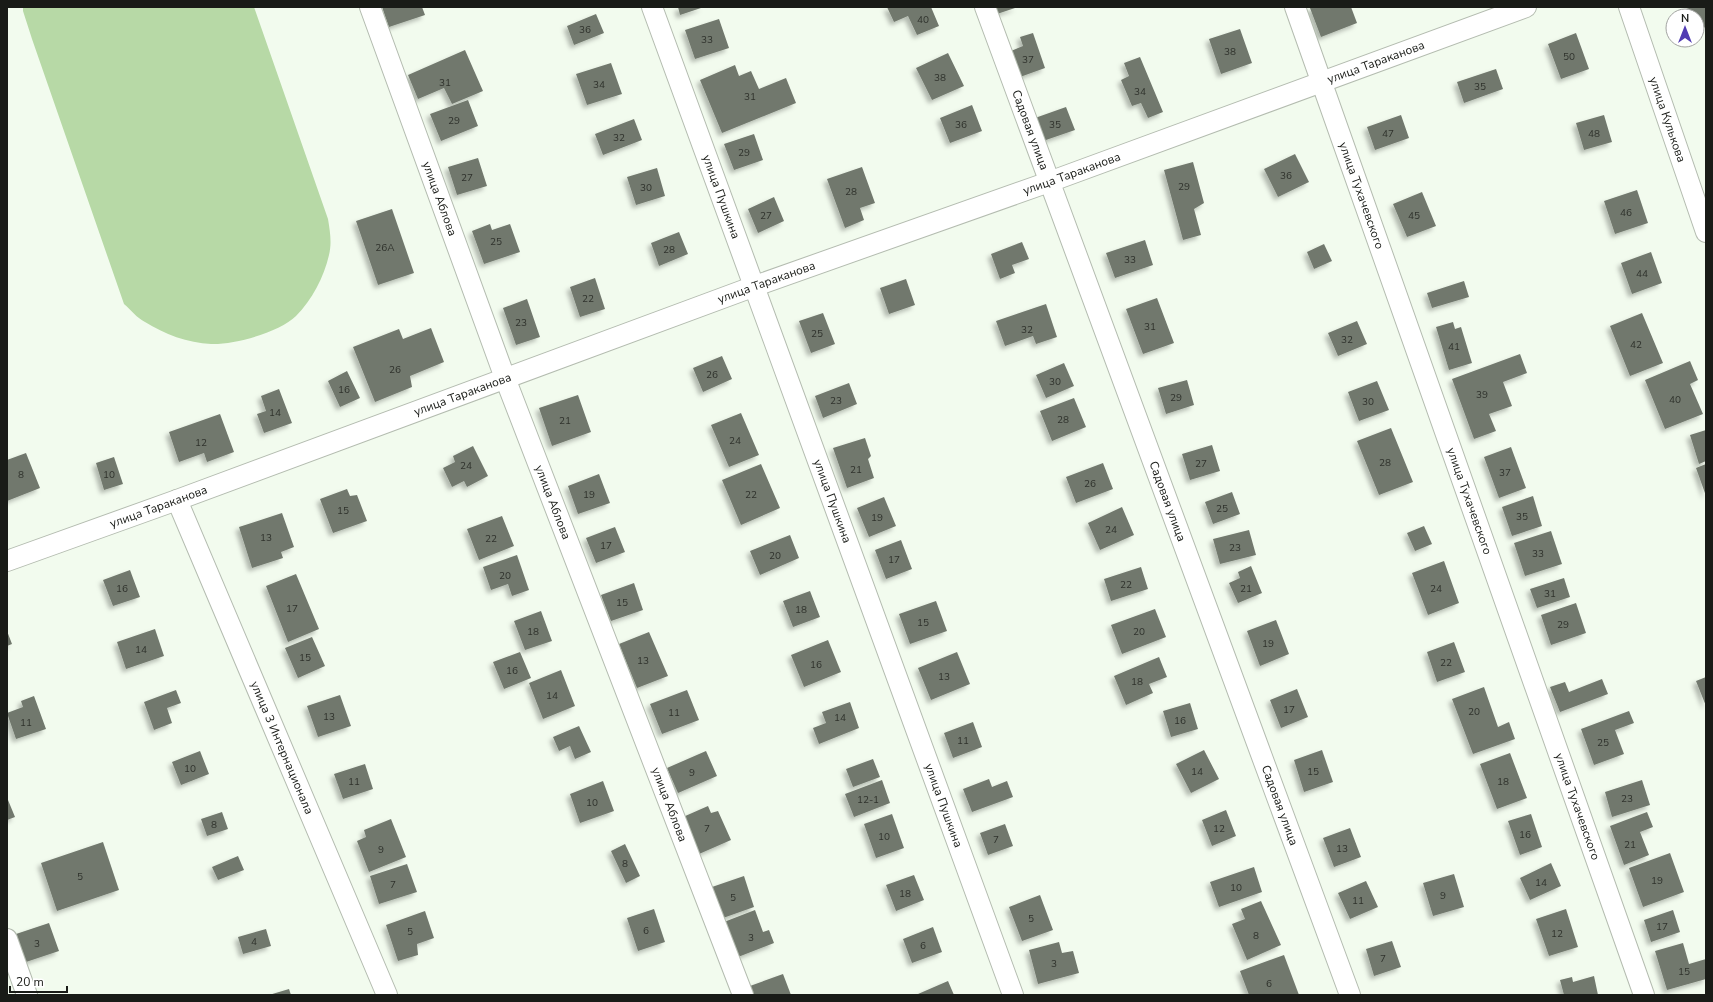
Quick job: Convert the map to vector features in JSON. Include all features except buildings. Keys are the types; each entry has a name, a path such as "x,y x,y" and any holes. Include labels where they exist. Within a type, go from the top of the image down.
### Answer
{"street":[{"name":"улица Аблова","path":"370,7 504,378 743,995"},
{"name":"улица Пушкина","path":"652,7 1013,995"},
{"name":"Садовая улица","path":"985,7 1350,995"},
{"name":"улица Тухачевского","path":"1295,7 1644,995"},
{"name":"улица Тараканова","path":"7,561 177,500 755,286 1049,182 1526,7"},
{"name":"улица Кулькова","path":"1629,7 1706,232"},
{"name":"улица 3 Интернационала","path":"177,500 387,995"},
{"path":"7,939 27,995"}],"green space":[{"path":"23,7 254,7 328,219 331,242 327,263 317,288 296,316 289,322 279,327 244,340 221,344 211,344 185,340 160,330 139,318 124,304 32,39"}]}
